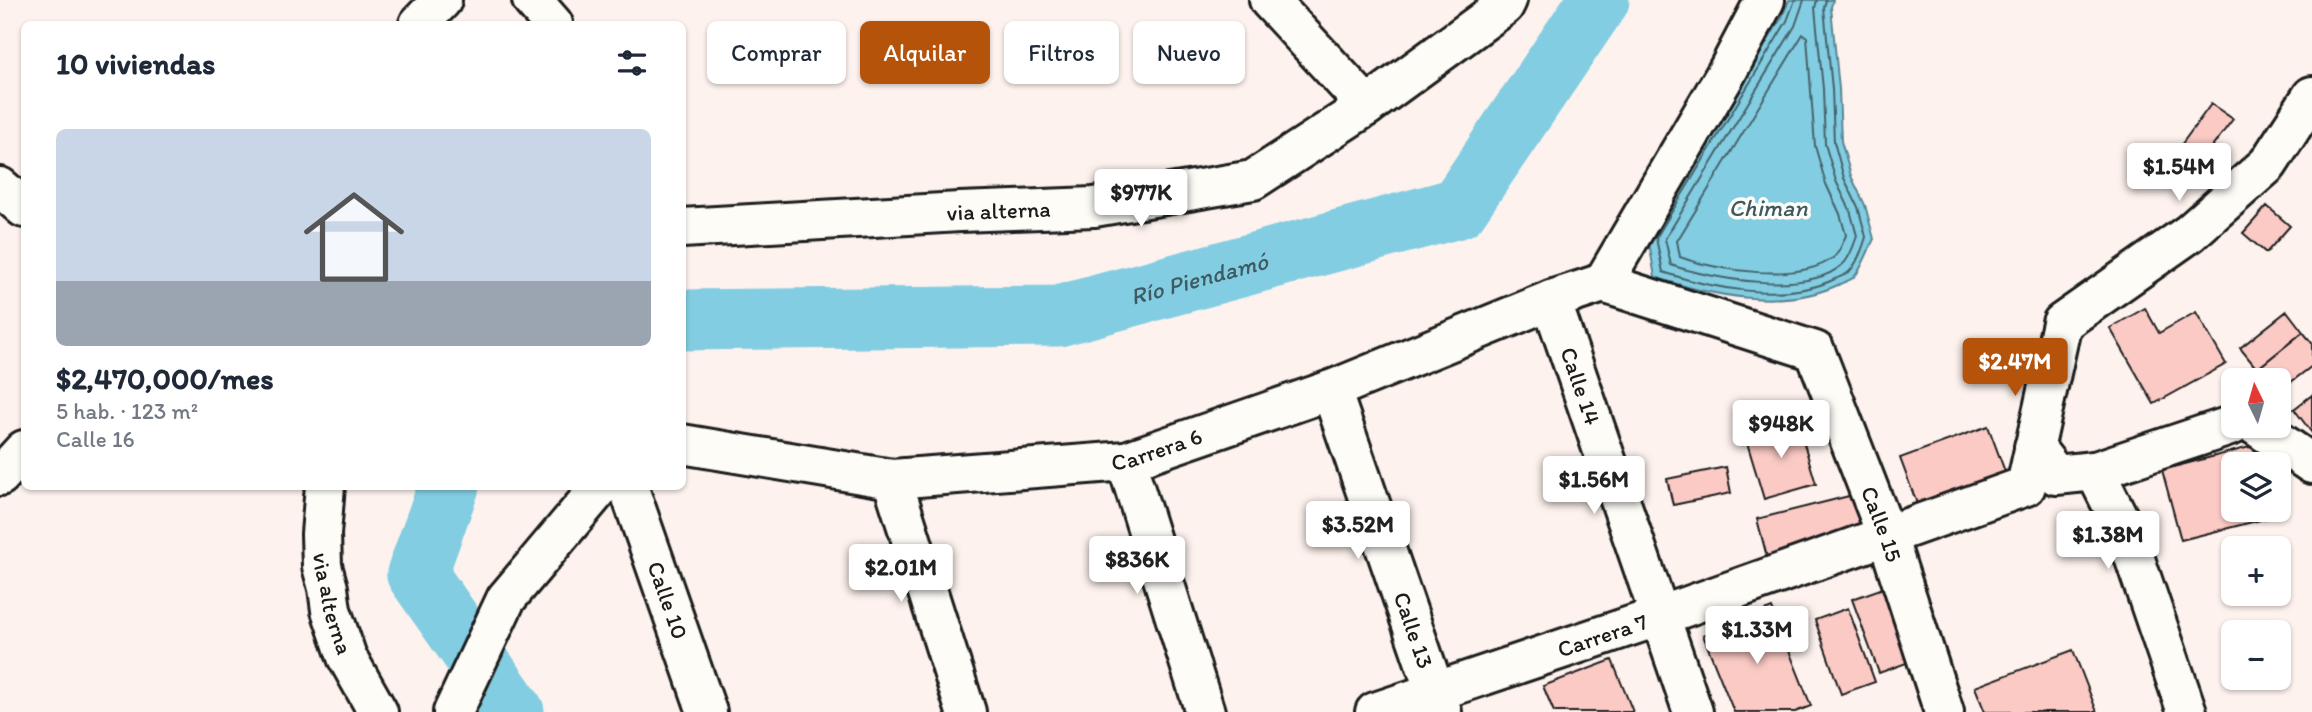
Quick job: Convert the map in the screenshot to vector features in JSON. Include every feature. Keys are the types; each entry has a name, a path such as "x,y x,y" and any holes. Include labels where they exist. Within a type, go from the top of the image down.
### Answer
{"street":[{"path":"422,21 442,0"},
{"path":"532,0 550,21"},
{"path":"1269,0 1367,106"},
{"name":"via alterna","path":"686,228 1094,207 1253,180 1367,106 1504,6 1507,0"},
{"path":"1603,283 1727,72 1765,0"},
{"path":"2221,429 2095,471 2056,475 2034,447 2062,323 2190,233 2268,164 2312,96"},
{"path":"0,187 21,205"},
{"name":"Carrera 6","path":"686,445 892,479 1126,461 1331,390 1551,300 1603,283"},
{"name":"Calle 15","path":"1603,283 1815,351 1887,536 1944,712"},
{"name":"Calle 14","path":"1551,300 1693,712"},
{"name":"Calle 13","path":"1331,390 1438,702"},
{"path":"2274,438 2312,464"},
{"name":"Carrera 7","path":"1375,712 1438,702 1660,616 2026,485 2034,447"},
{"path":"0,476 21,453"},
{"path":"1126,461 1205,712"},
{"path":"2095,471 2126,533 2188,712"},
{"path":"892,479 966,712"},
{"name":"via alterna","path":"325,490 321,534 322,566 331,610 347,657 378,712"},
{"path":"456,709 506,599 598,490"},
{"name":"Calle 10","path":"629,490 707,712"}],"water":[{"name":"Chiman","path":"1789,0 1833,0 1831,7 1841,141 1851,176 1865,205 1874,239 1862,265 1853,278 1819,292 1772,299 1724,295 1655,277 1648,237 1782,17"}],"building":[{"path":"2211,104 2233,119 2197,167 2176,152"},
{"path":"2267,206 2290,226 2266,253 2243,233"},
{"path":"2145,308 2159,333 2196,312 2226,364 2154,404 2110,328"},
{"path":"2287,311 2303,332 2258,368 2240,348"},
{"path":"2303,332 2312,343 2312,366 2291,382 2291,368 2258,368"},
{"path":"2312,395 2312,433 2294,409"},
{"path":"1797,420 1816,484 1764,499 1745,436"},
{"path":"1988,426 2007,477 1919,509 1900,458"},
{"path":"2265,443 2267,452 2231,452"},
{"path":"2221,455 2221,522 2252,522 2181,540 2162,470"},
{"path":"1726,467 1731,493 1673,505 1667,479"},
{"path":"1857,494 1866,532 1767,557 1757,519"},
{"path":"1886,587 1912,661 1879,673 1852,599"},
{"path":"1772,608 1811,706 1795,712 1734,712 1703,635"},
{"path":"1848,608 1875,682 1841,694 1815,620"},
{"path":"2073,650 2097,712 1985,712 1975,687"},
{"path":"1612,660 1633,712 1554,712 1543,686"}],"waterway":[{"name":"Río Piendamó","path":"686,320 1058,316 1458,208 1599,0"},
{"name":"Río Piendamó","path":"448,490 417,574 514,712"}]}
